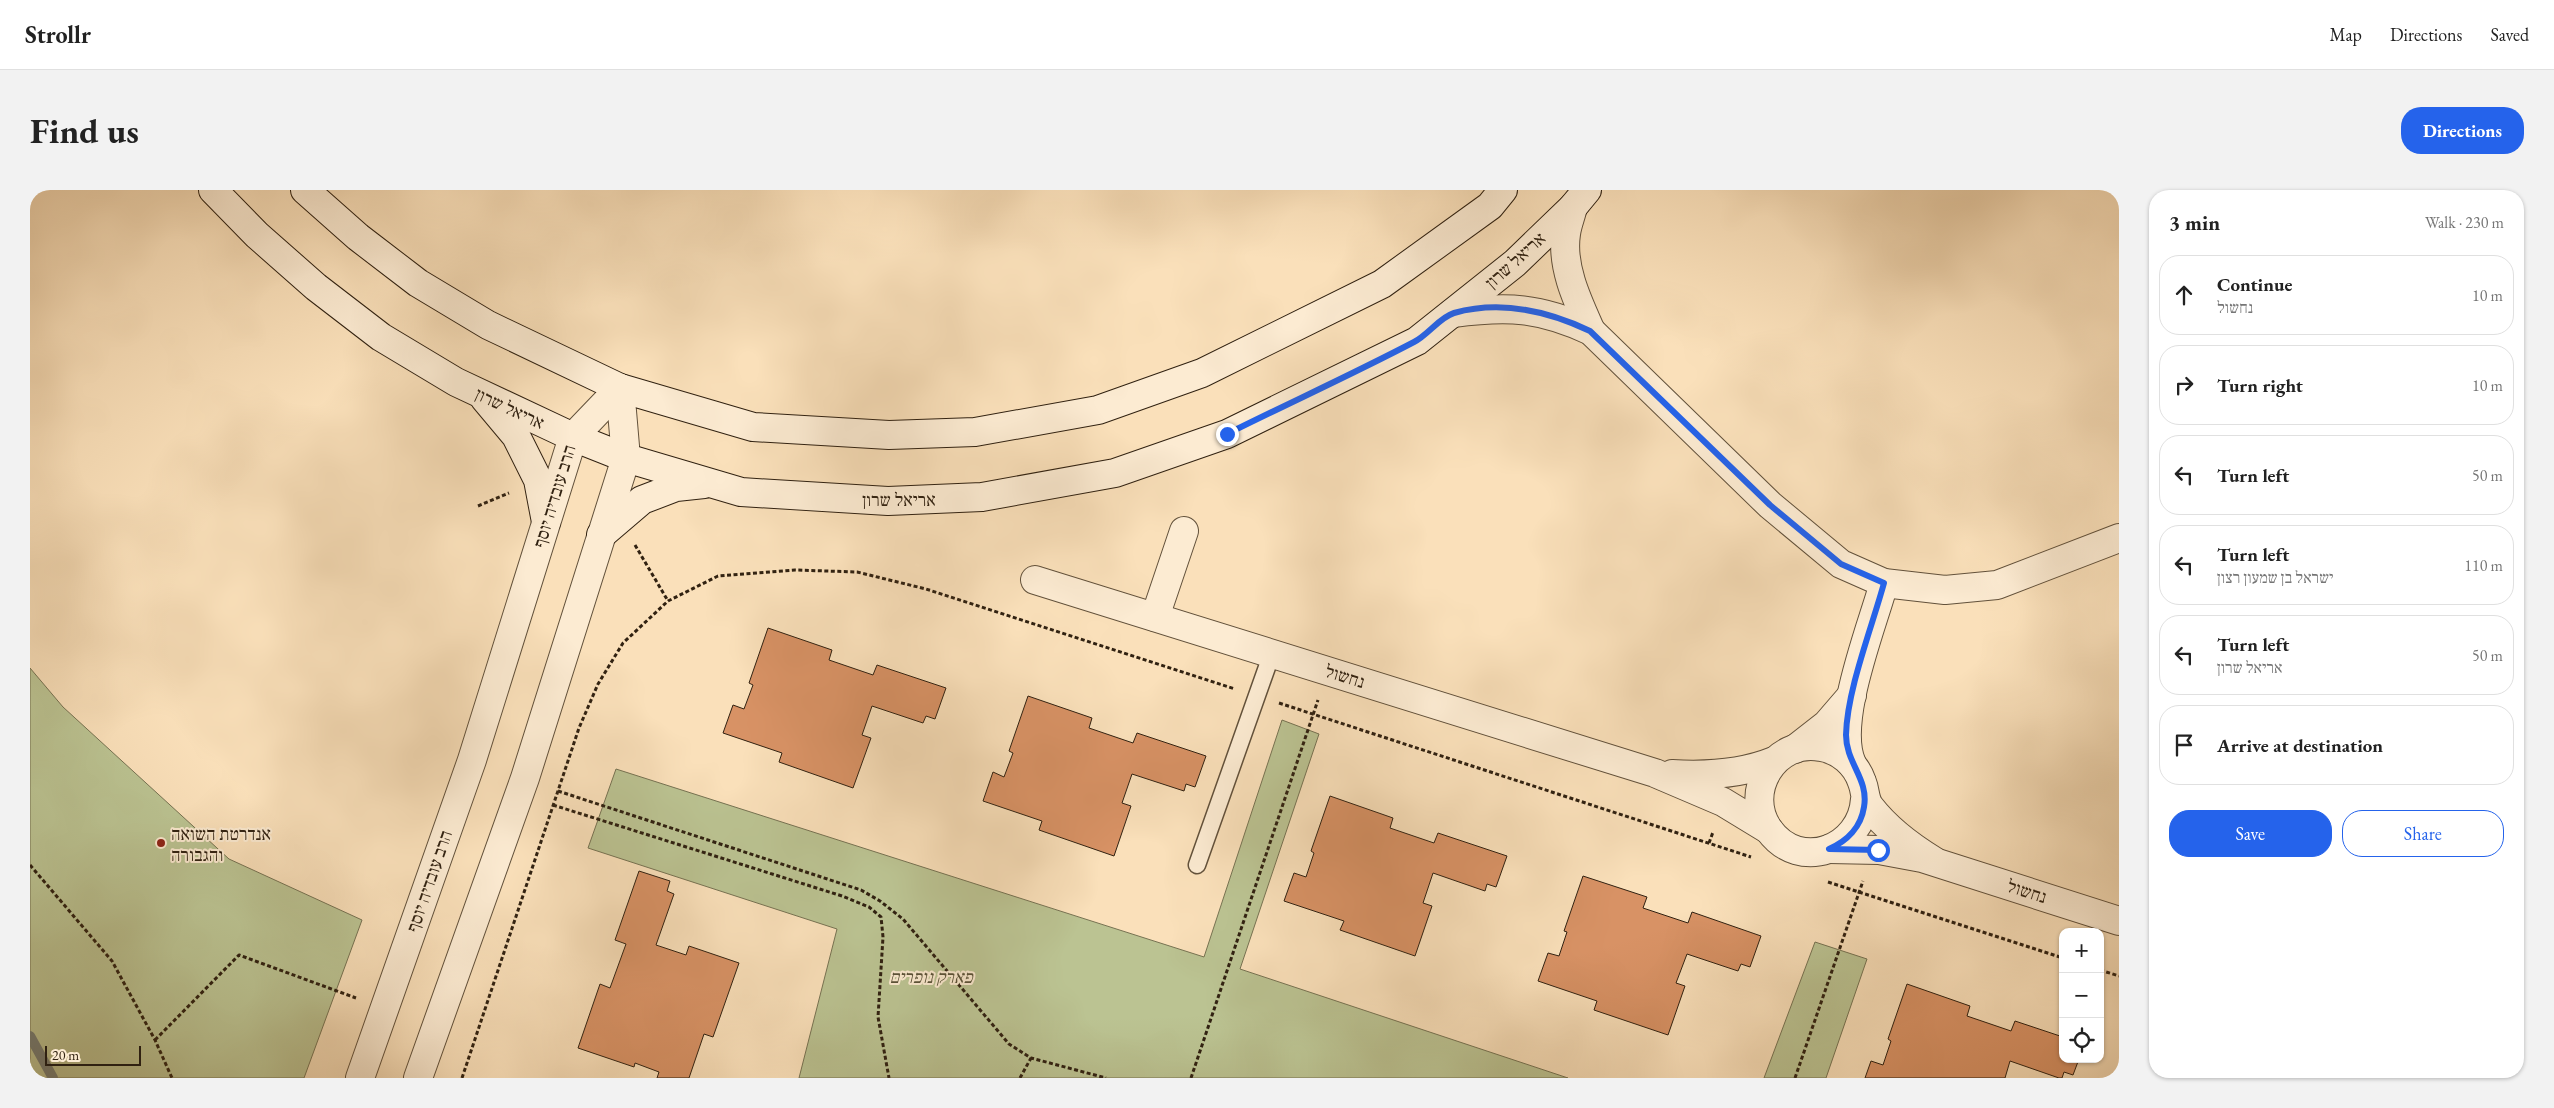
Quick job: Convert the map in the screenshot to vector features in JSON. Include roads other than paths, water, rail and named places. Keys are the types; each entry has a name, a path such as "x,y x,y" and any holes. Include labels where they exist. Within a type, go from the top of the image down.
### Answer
{"street":[{"name":"אריאל שרון","path":"213,190 256,235 309,281 381,337 456,382 573,437 626,458 741,492 888,501 982,497 1115,473 1227,434 1417,340 1453,314 1516,263 1580,199"},
{"path":"304,190 358,237 418,283 488,325 620,388 753,427 889,435 975,432 1098,410 1202,373 1382,284 1490,206 1503,190"},
{"path":"1580,199 1566,235 1568,267 1577,300 1590,331"},
{"path":"1453,314 1487,309 1525,309 1566,320 1590,331 1770,505 1841,564 1884,583 1945,590 1997,585 2119,538"},
{"path":"418,1078 525,778 626,458 620,388"},
{"name":"הרב עובדיה יוסף","path":"360,1078 472,760 573,437 620,388"},
{"path":"479,393 516,436 538,480 546,522"},
{"path":"601,535 642,500 676,487 711,483"},
{"path":"1155,617 1184,531"},
{"name":"נחשול","path":"1035,580 1655,773 1724,802 1769,830"},
{"path":"1852,695 1826,724 1784,755 1761,782 1759,798 1761,816 1769,830 1780,842 1795,849 1812,852 1829,849 1843,842 1855,830 1862,816 1865,798 1862,782 1848,756 1846,736 1852,695 1884,583"},
{"path":"1784,755 1812,746 1829,749 1843,756 1852,764"},
{"name":"נחשול","path":"1655,773 1716,774 1752,769 1784,755"},
{"name":"נחשול","path":"1865,798 1879,818 1892,830 1934,861"},
{"name":"נחשול","path":"1829,849 1874,850 1934,861 2119,921"}],"lane":[{"path":"1197,866 1272,654"}],"waterway":[{"path":"30,1036 53,1078"}],"place":[{"name":"אנדרטת השואה והגבורה","path":"161,843"}],"park label":[{"name":"פארק נופרים","path":"931,976"}]}
